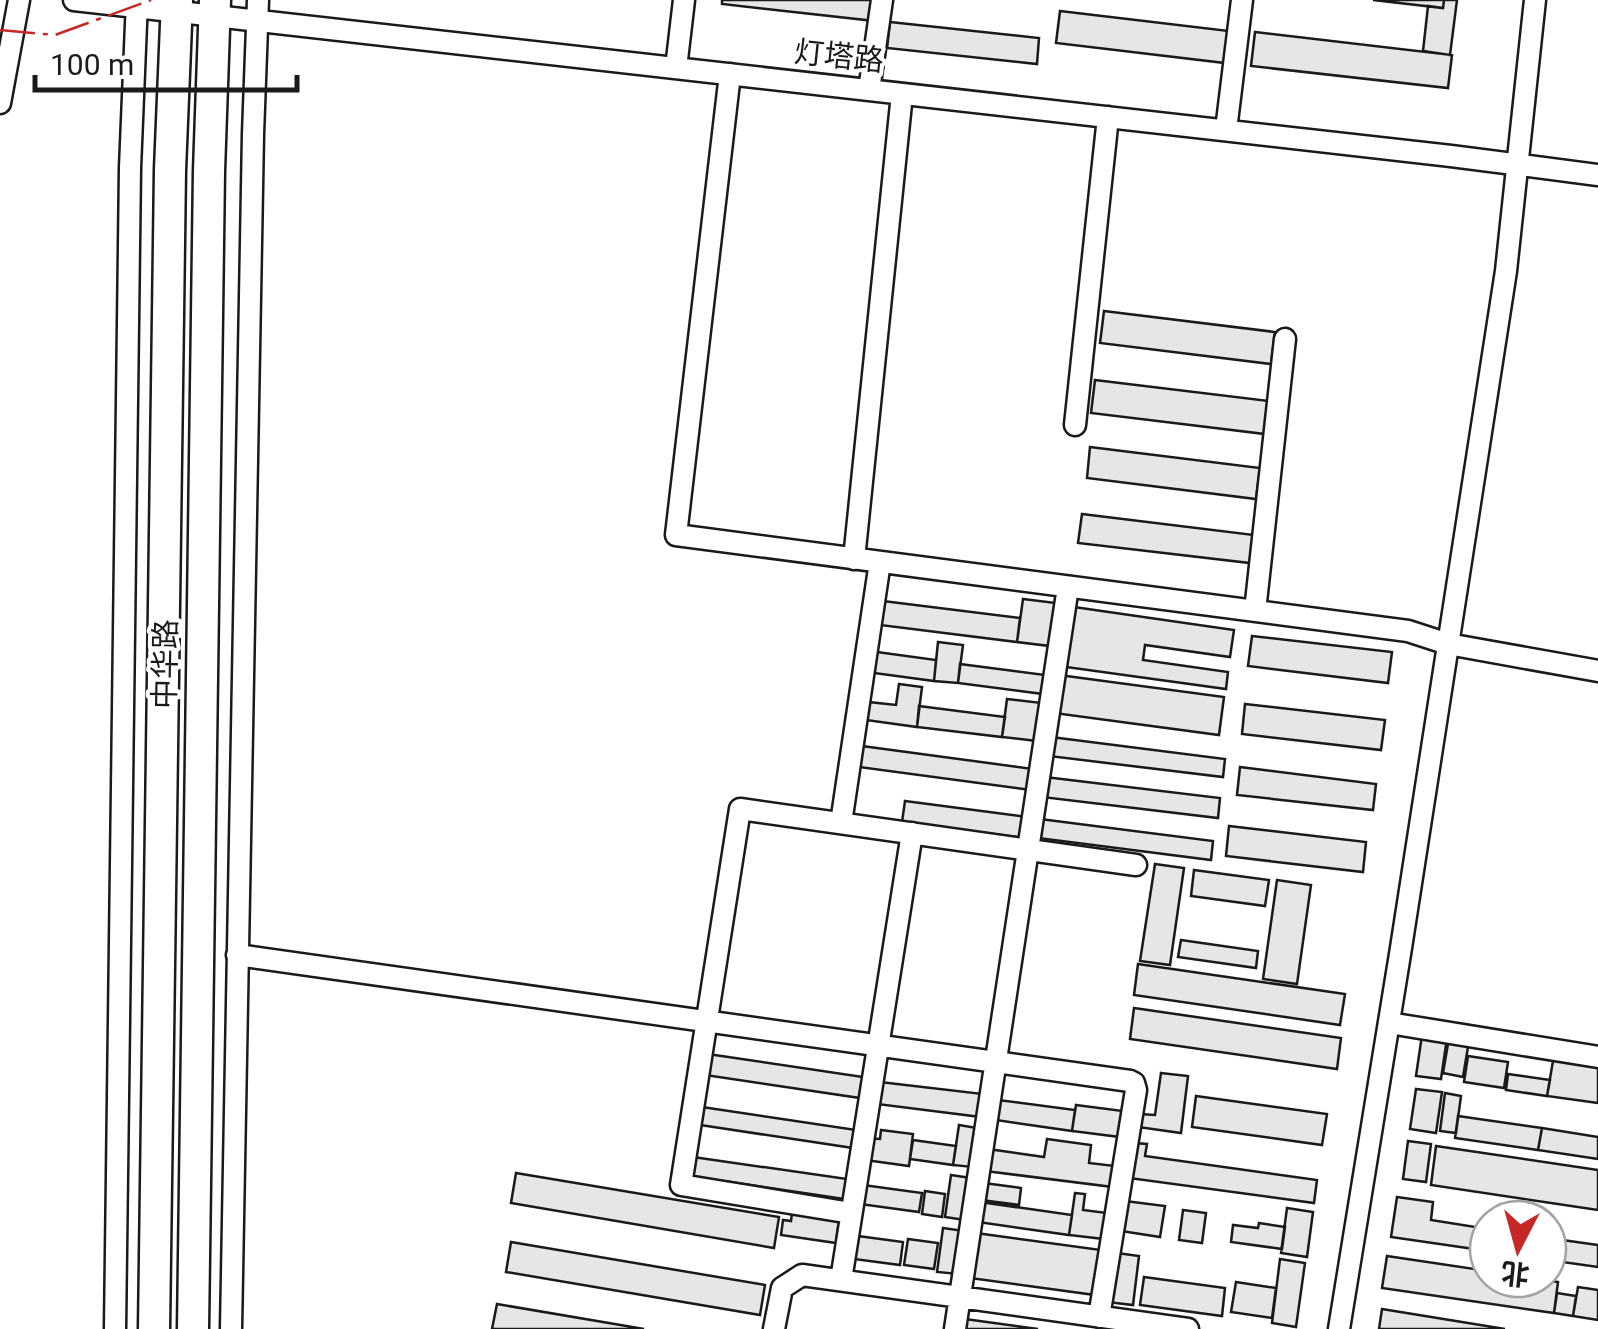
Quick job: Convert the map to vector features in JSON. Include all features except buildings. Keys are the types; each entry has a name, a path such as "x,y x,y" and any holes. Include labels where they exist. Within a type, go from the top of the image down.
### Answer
{"highway":[{"name":"中华路","path":"154,1329 170,170 176,6"},
{"name":"中华路","path":"193,1329 214,8"}],"street":[{"path":"0,103 19,0"},
{"name":"灯塔路","path":"74,0 258,10 676,68 1598,175"},
{"path":"676,68 684,0"},
{"path":"869,90 882,0"},
{"path":"1226,130 1242,0"},
{"path":"1339,1329 1506,271 1535,0"},
{"path":"115,1329 130,207 137,4"},
{"path":"231,1329 258,10"},
{"path":"730,74 676,535 1408,632 1448,644 1598,671"},
{"path":"854,559 902,94"},
{"path":"1075,425 1108,117"},
{"path":"1255,611 1285,339"},
{"path":"842,824 880,562"},
{"path":"955,1329 1068,587"},
{"path":"852,1214 681,1185 740,809 1136,865"},
{"path":"841,1280 912,834"},
{"path":"237,955 1134,1084 1099,1317"},
{"path":"1388,1023 1598,1056"},
{"path":"774,1329 782,1288 802,1275 1188,1329"}],"power":[{"path":"0,30 55,35 151,0"}]}
